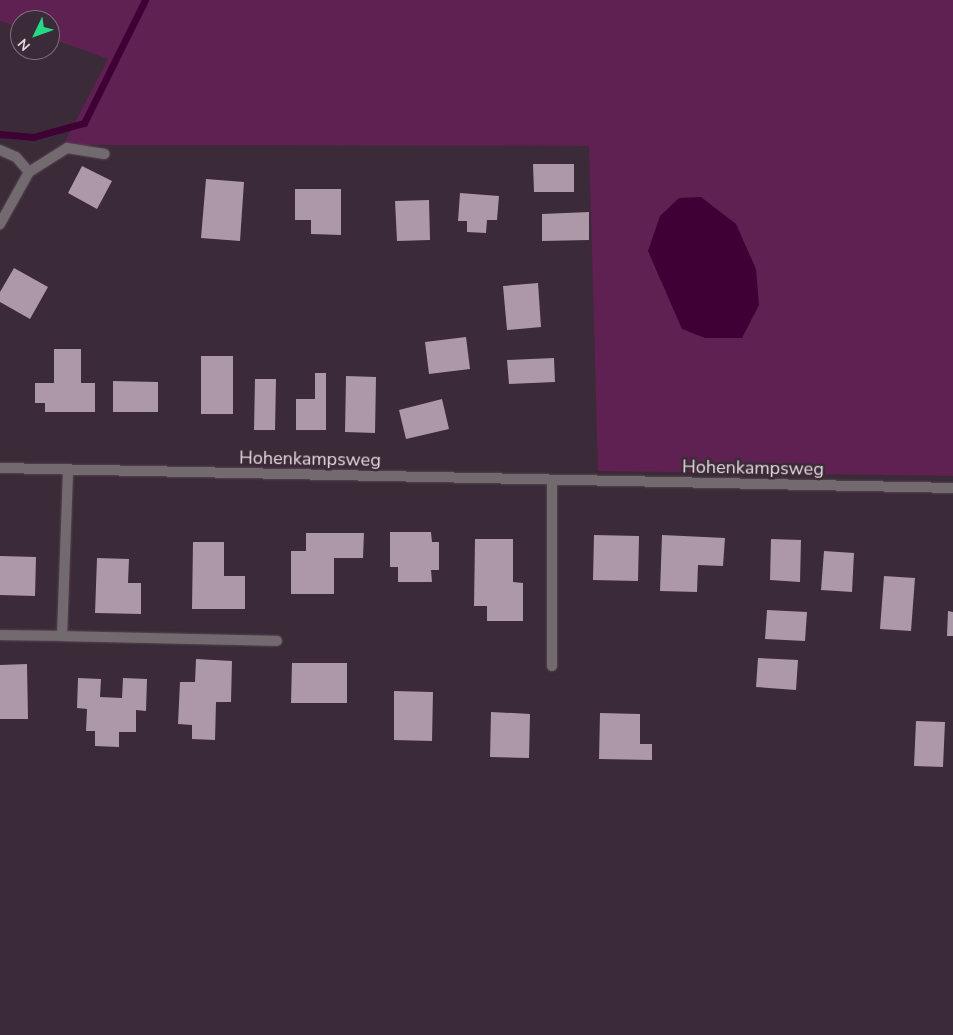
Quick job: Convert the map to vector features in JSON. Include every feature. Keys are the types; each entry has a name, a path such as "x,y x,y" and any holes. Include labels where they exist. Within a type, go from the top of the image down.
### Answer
{"street":[{"path":"0,224 29,172 67,148 105,154"},
{"path":"0,150 16,157 29,172"},
{"name":"Hohenkampsweg","path":"0,468 953,488"},
{"path":"62,636 68,470"},
{"path":"552,481 552,666"},
{"path":"0,635 277,641"}],"shaded area":[{"path":"0,0 953,0 953,476 598,471 589,146 63,145 108,59 60,42 60,10 10,10 10,24 0,21"},
{"path":"701,197 736,224 756,269 759,305 742,338 705,338 682,329 648,251 660,216 679,198"}],"building":[{"path":"533,164 574,164 574,192 534,192"},
{"path":"82,166 112,181 97,209 68,193"},
{"path":"206,179 244,182 240,241 201,238"},
{"path":"295,189 341,189 341,235 311,234 311,220 295,220"},
{"path":"460,193 499,196 497,220 487,220 486,233 467,232 467,221 458,221"},
{"path":"429,200 430,240 397,241 395,201"},
{"path":"589,212 589,240 542,241 542,214"},
{"path":"14,268 48,287 30,319 0,302 0,292"},
{"path":"538,283 541,327 507,330 503,286"},
{"path":"466,337 470,369 429,374 425,342"},
{"path":"54,349 81,349 81,383 95,383 95,412 45,412 45,403 35,403 35,383 54,383"},
{"path":"201,356 233,356 233,414 201,414"},
{"path":"554,358 555,382 509,384 507,360"},
{"path":"315,373 326,373 326,430 296,430 296,399 315,399"},
{"path":"346,376 376,377 375,433 345,432"},
{"path":"255,379 276,379 275,430 254,430"},
{"path":"113,381 158,382 158,412 113,412"},
{"path":"442,399 449,429 406,439 399,410"},
{"path":"390,532 431,532 432,542 439,542 439,570 431,570 432,582 398,582 398,567 390,567"},
{"path":"306,533 364,533 363,558 334,558 334,594 291,594 291,551 306,551"},
{"path":"594,535 639,536 638,581 593,580"},
{"path":"662,535 725,538 723,566 698,565 697,592 660,591"},
{"path":"475,539 513,539 513,582 523,583 523,621 487,621 487,606 474,606"},
{"path":"771,539 801,540 800,582 770,580"},
{"path":"193,542 224,542 224,576 245,576 245,609 192,609"},
{"path":"824,551 854,553 852,592 821,590"},
{"path":"0,556 36,557 35,596 0,595"},
{"path":"97,558 129,559 128,583 141,583 141,614 95,613"},
{"path":"884,576 915,578 911,631 880,629"},
{"path":"767,610 807,612 805,641 765,639"},
{"path":"948,611 953,612 953,636 947,636"},
{"path":"758,658 798,660 796,690 756,687"},
{"path":"196,659 232,661 231,702 216,702 215,740 192,739 192,725 178,724 180,682 195,682"},
{"path":"292,663 347,663 347,703 291,703"},
{"path":"27,664 28,719 0,719 0,665"},
{"path":"78,678 101,679 100,697 122,698 123,678 147,679 146,711 136,710 136,732 119,732 119,747 95,746 95,731 86,731 87,709 77,708"},
{"path":"394,691 433,692 432,741 394,740"},
{"path":"491,712 530,714 529,758 490,757"},
{"path":"600,713 640,714 640,744 652,744 652,760 599,759"},
{"path":"916,721 945,722 943,767 914,766"}],"waterway":[{"path":"0,134 33,137 84,123 145,0"}]}
